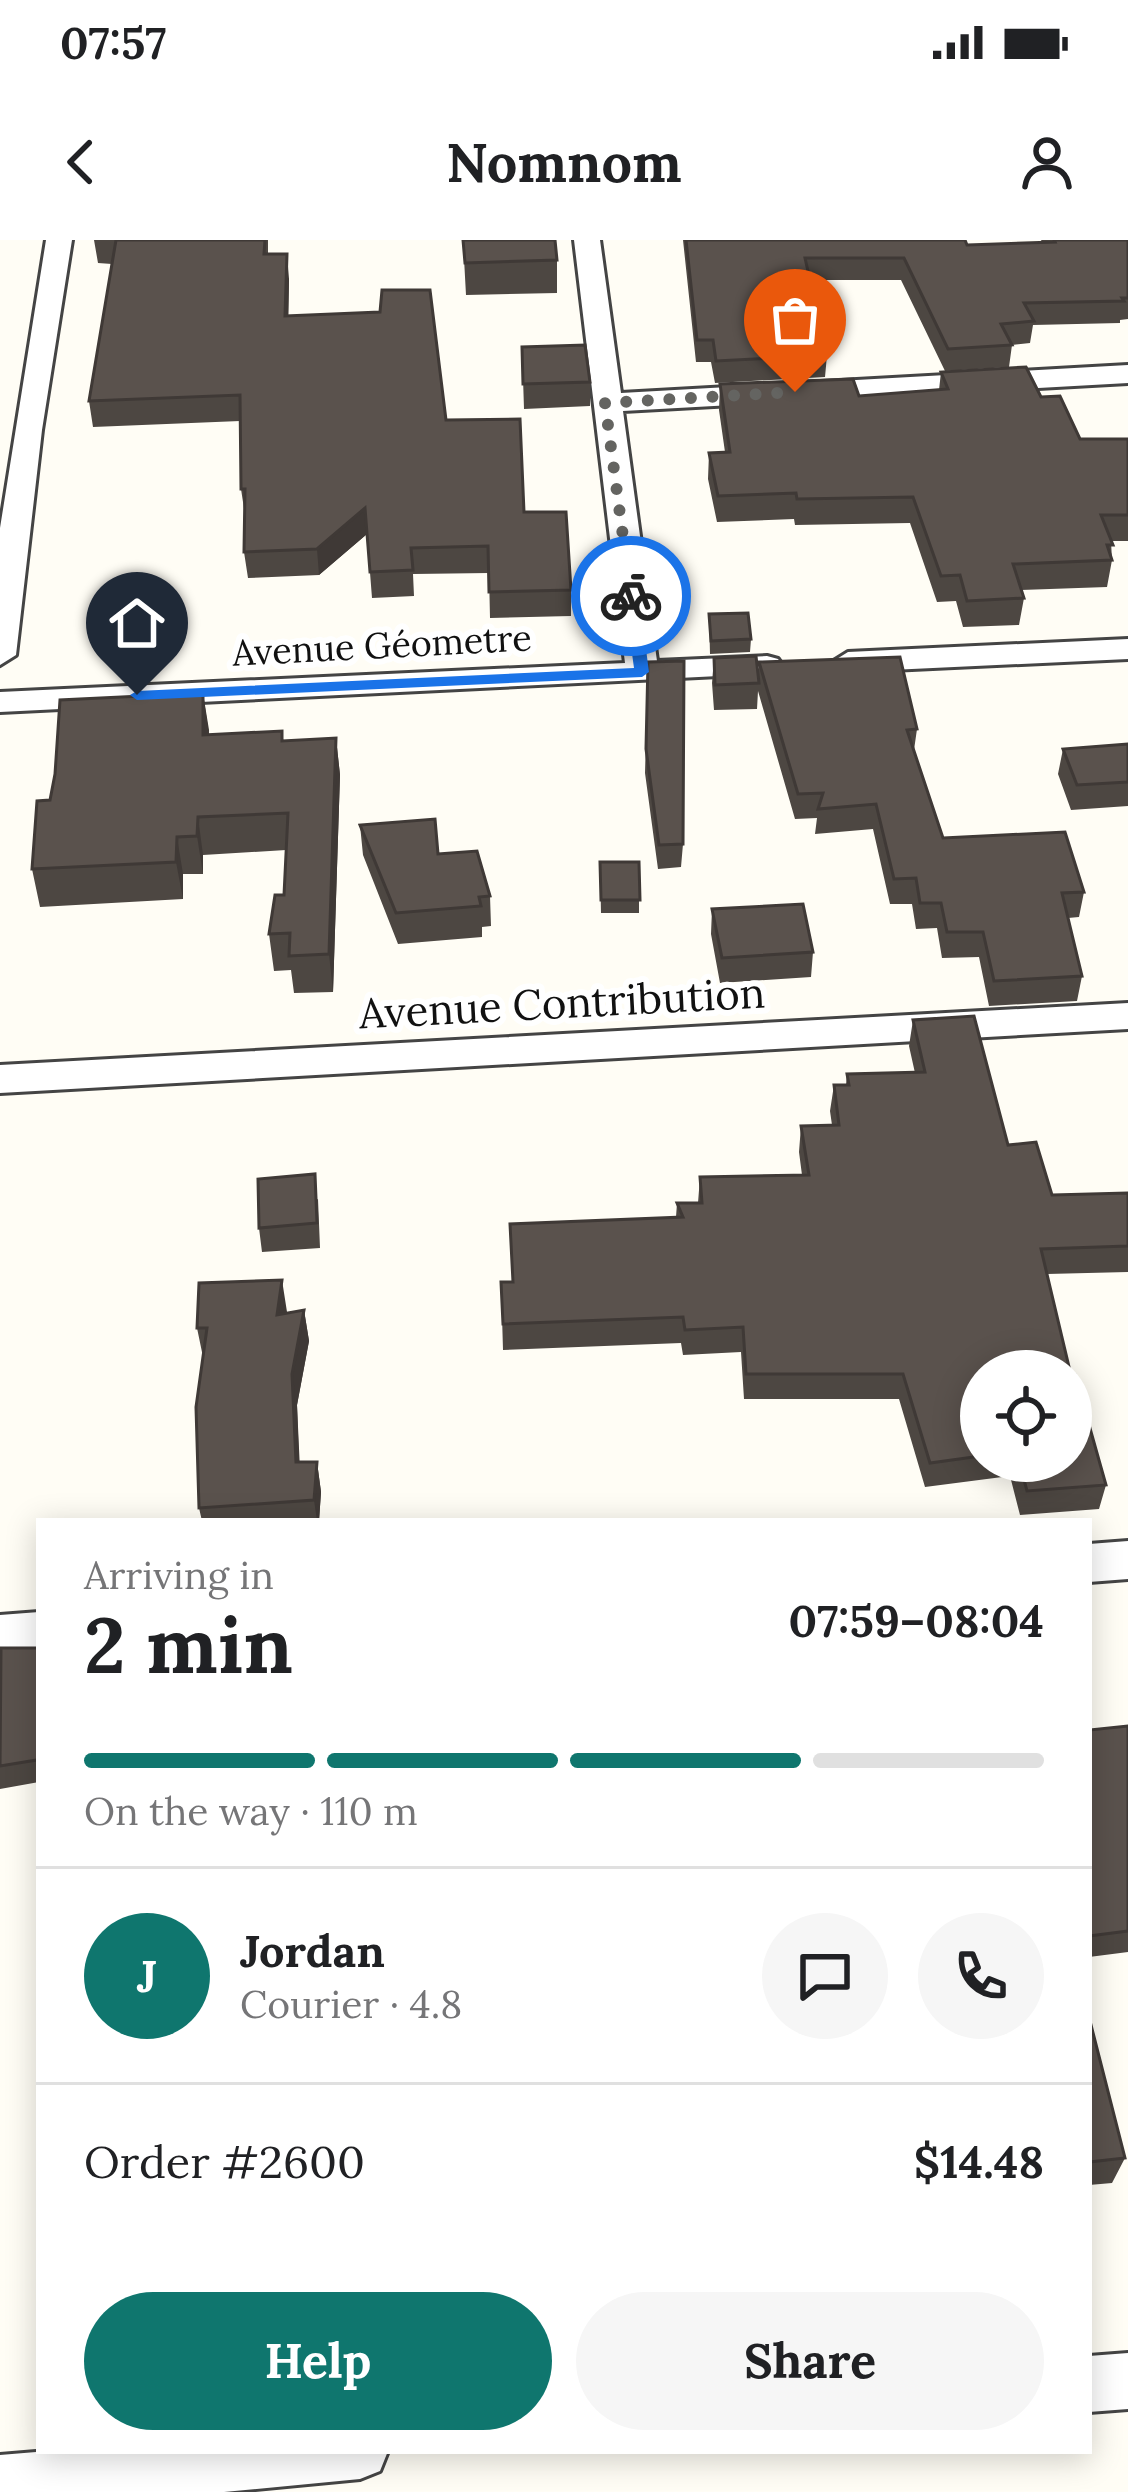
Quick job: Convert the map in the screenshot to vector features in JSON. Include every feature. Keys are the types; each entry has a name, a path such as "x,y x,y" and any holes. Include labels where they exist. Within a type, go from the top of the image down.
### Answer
{"street":[{"path":"0,655 27,430 59,240"},
{"path":"587,240 642,672"},
{"path":"605,403 1128,374"},
{"name":"Avenue Géometre","path":"0,702 1128,649"},
{"name":"Avenue Contribution","path":"0,1079 1128,1016"},
{"path":"1092,1563 1128,1560"},
{"path":"0,1635 36,1632"},
{"path":"1092,2384 1128,2381"},
{"path":"0,2484 327,2454"}],"building":[{"path":"116,240 265,240 264,254 287,254 285,316 380,312 382,290 430,290 446,420 520,419 524,512 566,512 571,590 489,592 488,546 411,548 413,570 370,572 365,508 317,549 244,552 240,395 89,401"},
{"path":"463,240 555,240 557,260 465,263"},
{"path":"686,240 965,240 967,245 1128,240 1128,298 1024,303 1034,321 1001,324 1012,345 948,349 904,258 805,258 827,355 716,361 713,340 697,340"},
{"path":"585,345 590,382 523,384 522,347"},
{"path":"1026,367 1041,397 1060,396 1080,439 1128,439 1128,515 1101,515 1113,545 1107,545 1112,560 1013,564 1024,598 967,601 960,575 941,576 913,497 718,496 709,453 730,452 720,384 853,379 859,396 948,389 941,372"},
{"path":"748,613 751,639 711,641 709,614"},
{"path":"756,656 759,683 715,685 714,658"},
{"path":"900,657 917,729 907,730 943,838 1065,832 1084,892 1062,893 1082,976 994,981 983,932 947,932 941,903 920,903 916,878 894,879 876,804 818,809 823,793 798,794 759,662"},
{"path":"684,661 683,844 659,845 646,749 648,662"},
{"path":"203,693 203,735 282,731 282,741 336,738 329,954 289,956 290,933 269,934 275,895 284,895 288,813 198,817 197,836 177,837 176,862 32,869 37,801 50,800 55,774 60,700"},
{"path":"1128,744 1128,782 1077,785 1063,749"},
{"path":"435,819 438,854 477,851 490,896 479,897 481,906 396,913 360,825"},
{"path":"600,862 639,862 640,900 601,900"},
{"path":"803,904 813,952 722,958 712,909"},
{"path":"974,1016 1008,1145 1036,1142 1052,1195 1128,1193 1128,1246 1041,1249 1065,1350 960,1350 960,1459 930,1463 903,1374 746,1374 743,1327 685,1330 683,1317 503,1324 501,1282 513,1282 510,1224 683,1217 677,1203 702,1203 700,1177 809,1175 801,1126 839,1125 834,1085 849,1085 847,1074 925,1072 913,1020"},
{"path":"315,1174 317,1223 259,1228 258,1179"},
{"path":"282,1280 277,1315 304,1310 292,1374 296,1462 317,1462 314,1500 199,1508 196,1407 207,1328 197,1328 199,1283"},
{"path":"1092,1435 1106,1485 1027,1491 1025,1482 1092,1482"},
{"path":"1,1648 36,1648 36,1760 0,1766"},
{"path":"1128,1726 1128,1931 1092,1936 1092,1730"},
{"path":"1092,2029 1125,2158 1092,2162"}],"way so far":[{"path":"631,596 605,403 795,392"}],"route":[{"path":"137,695 642,672 631,596"}]}
